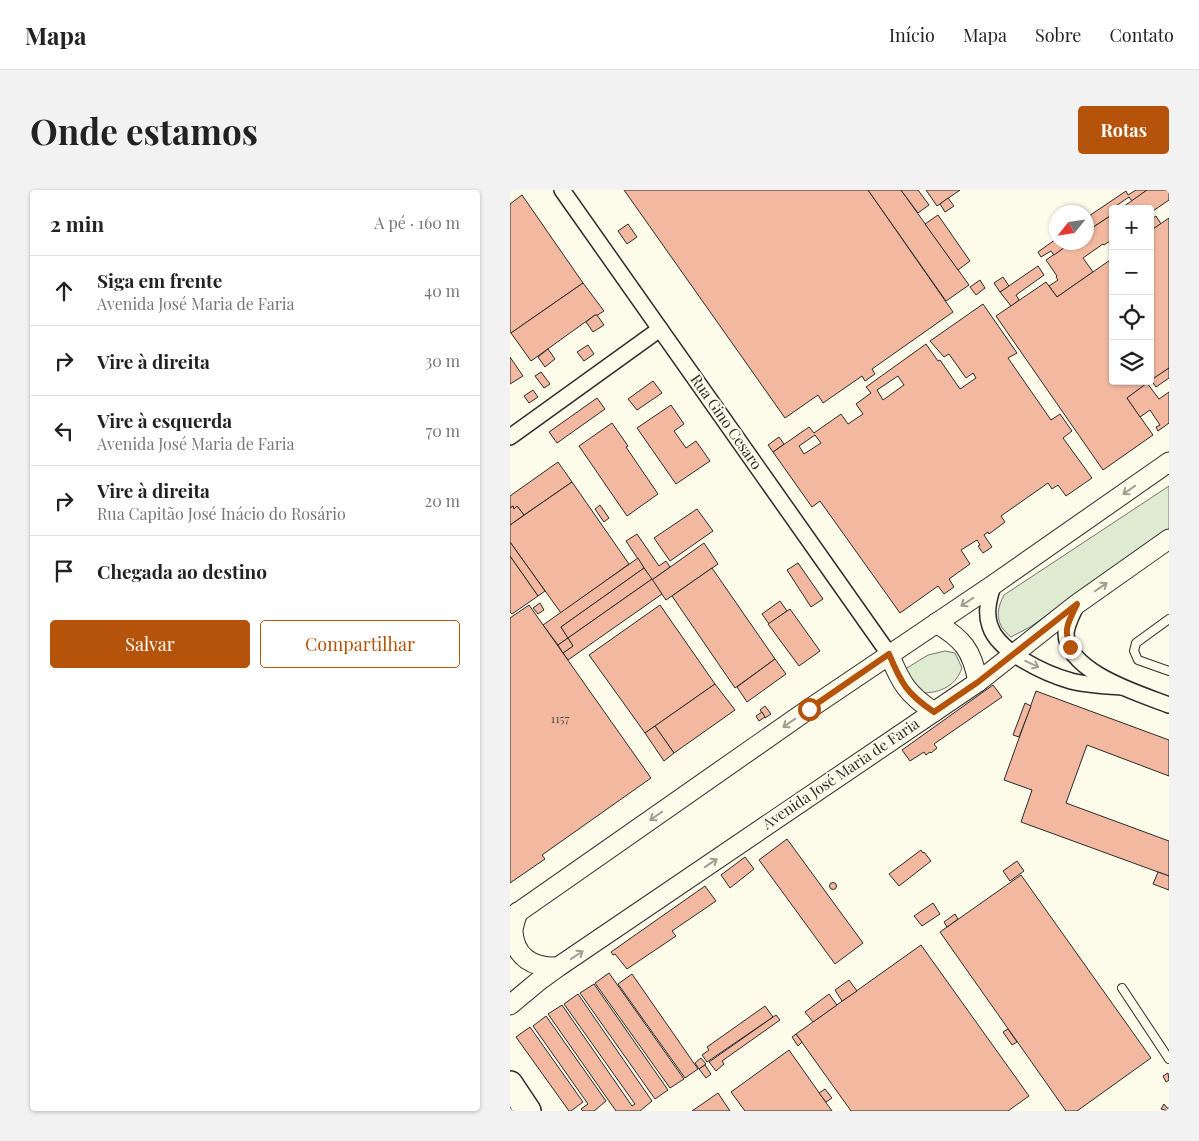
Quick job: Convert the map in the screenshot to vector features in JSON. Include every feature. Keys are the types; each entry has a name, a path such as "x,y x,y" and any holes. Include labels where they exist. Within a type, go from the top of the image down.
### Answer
{"highway":[{"path":"510,1084 528,1111"}],"street":[{"name":"Rua Gino Cesaro","path":"562,190 889,654"},
{"path":"510,437 660,329"},
{"path":"558,967 544,968 532,964 521,955 515,944 513,930 514,915 1169,462"},
{"name":"Avenida José Maria de Faria","path":"510,1005 558,967 978,682 1077,604 1169,539"},
{"path":"993,585 987,611 989,626 999,644 1012,654 1071,680 1121,688 1169,705"},
{"path":"1077,604 1067,626 1066,635 1070,647 1076,658 1086,667 1121,688"},
{"path":"936,623 952,632 961,640 969,652 978,682"},
{"path":"889,654 897,675 906,689 918,701 934,712"}],"lane":[{"path":"1169,619 1136,643 1134,651 1138,660 1169,671"},
{"path":"1122,988 1169,1059"}],"green space":[{"path":"1169,486 1169,530 1030,627 1011,637 1002,628 998,613 1004,595"},
{"path":"945,651 955,653 962,668 959,675 950,685 938,691 917,693 902,671 928,655"}],"building":[{"path":"624,190 868,190 953,312 872,369 875,374 865,381 862,376 823,403 818,395 785,418"},
{"path":"868,190 901,190 969,285 946,301"},
{"path":"901,190 918,190 929,205 918,213"},
{"path":"926,190 960,190 937,206"},
{"path":"1136,190 1147,190 1132,201 1129,197 1117,205 1109,205 1109,217 1094,227 1094,213 1126,191 1128,195"},
{"path":"1147,190 1169,190 1169,200 1154,210 1154,205 1126,205"},
{"path":"522,195 583,283 511,333 510,204"},
{"path":"948,198 954,206 945,212 940,204"},
{"path":"938,215 970,261 958,270 925,224"},
{"path":"1156,216 1161,224 1154,228 1154,217"},
{"path":"1109,217 1109,242 1083,258 1093,272 1057,297 1049,286 1058,280 1057,276 1046,260 1060,250 1094,250 1094,227"},
{"path":"1169,218 1169,368 1154,378 1154,250 1154,228"},
{"path":"628,224 637,237 627,244 618,231"},
{"path":"1049,244 1049,250 1061,250 1054,255 1051,251 1041,257 1038,252"},
{"path":"1109,261 1109,385 1145,385 1127,398 1153,435 1103,470 996,316 1046,282 1057,297"},
{"path":"1038,266 1044,275 1016,295 1019,300 1011,306 1000,292"},
{"path":"1003,277 1009,286 1000,292 994,283"},
{"path":"980,280 985,288 976,295 970,287"},
{"path":"583,283 604,311 595,315 531,361 511,333"},
{"path":"983,304 1017,353 1008,358 1051,420 1060,414 1072,431 1063,438 1092,478 1066,496 1058,485 1052,489 1048,483 1001,516 1005,522 989,534 988,532 984,535 992,547 983,553 978,546 980,545 977,540 961,550 970,564 949,579 954,587 944,594 938,586 900,613 820,501 812,507 773,452 809,427 814,433 841,414 848,424 863,414 856,404 871,393 866,387 926,344 938,361 940,360 960,389 976,378 973,373 966,378 949,354 944,357 930,341","holes":["898,376 904,385 883,400 877,390","815,435 821,443 804,454 799,446"]},
{"path":"595,315 604,325 593,332 586,322"},
{"path":"588,345 594,354 584,361 577,352"},
{"path":"548,349 555,359 545,367 538,357"},
{"path":"510,357 523,376 510,384"},
{"path":"1169,368 1169,378 1156,387 1154,378"},
{"path":"541,372 550,384 544,388 535,376"},
{"path":"653,381 662,393 637,410 628,399"},
{"path":"1144,385 1148,385 1159,399 1169,392 1169,423 1158,431 1156,427 1160,425 1150,410 1140,417 1127,398"},
{"path":"533,390 538,397 529,403 524,396"},
{"path":"597,398 605,409 557,443 549,432"},
{"path":"671,405 684,424 674,431 686,448 696,441 710,461 676,484 637,428"},
{"path":"612,423 658,494 627,516 579,446"},
{"path":"779,437 784,444 773,452 768,445"},
{"path":"558,462 572,482 524,515 517,506 514,509 513,506 510,508 510,496"},
{"path":"572,482 629,564 561,613 510,542 510,525"},
{"path":"600,505 609,518 604,522 595,509"},
{"path":"513,506 514,509 517,506 524,515 510,525 510,508"},
{"path":"697,509 713,531 670,561 654,538"},
{"path":"637,534 659,566 666,561 670,567 652,580 626,541"},
{"path":"510,542 545,591 538,596 510,556"},
{"path":"704,543 718,564 666,600 652,580"},
{"path":"510,556 538,596 512,614 510,612"},
{"path":"638,558 644,568 561,627 568,638 558,645 543,625"},
{"path":"798,563 823,599 811,607 787,570"},
{"path":"644,568 652,579 568,638 561,627"},
{"path":"712,568 775,659 735,688 672,596"},
{"path":"652,579 662,594 568,660 563,653 573,646 568,638"},
{"path":"780,601 787,611 769,624 762,614"},
{"path":"540,603 544,610 538,614 533,608"},
{"path":"529,605 651,778 542,855 545,859 510,883 510,618"},
{"path":"660,605 715,684 645,733 589,655"},
{"path":"790,609 820,651 799,666 768,624"},
{"path":"568,638 573,646 563,653 558,645"},
{"path":"775,659 786,674 747,702 737,687"},
{"path":"715,684 735,710 674,753 655,726"},
{"path":"993,685 1002,697 934,744 937,748 931,753 926,755 924,752 910,761 902,750"},
{"path":"1036,691 1169,740 1169,776 1087,745 1066,803 1169,841 1169,876 1021,822 1032,790 1004,780"},
{"path":"1025,703 1031,706 1019,737 1013,735"},
{"path":"765,706 771,714 765,718 760,710"},
{"path":"762,712 765,717 759,721 756,716"},
{"path":"655,726 674,753 664,761 645,733"},
{"path":"787,839 863,943 835,964 759,860"},
{"path":"921,850 931,861 899,886 889,874"},
{"path":"745,857 754,869 730,888 721,875"},
{"path":"1017,861 1024,871 1010,881 1003,871"},
{"path":"1158,872 1169,876 1169,890 1153,884"},
{"path":"1021,875 1151,1058 1077,1111 1066,1111 940,932"},
{"path":"833,883 836,886 833,889 830,886"},
{"path":"705,886 716,901 672,931 676,936 627,969 615,954 613,955 611,952"},
{"path":"933,903 940,914 922,926 914,916"},
{"path":"955,914 958,919 947,927 944,922"},
{"path":"921,945 1029,1096 1008,1111 851,1111 796,1034"},
{"path":"609,973 684,1079 670,1088 595,983"},
{"path":"632,974 698,1069 685,1078 618,984"},
{"path":"849,980 857,991 842,1001 835,990"},
{"path":"594,984 668,1090 655,1099 580,993"},
{"path":"578,994 652,1101 640,1111 616,1111 548,1014 562,1005 632,1106 635,1104 564,1004"},
{"path":"829,994 837,1005 813,1022 805,1012"},
{"path":"765,1006 773,1017 707,1062 702,1055 709,1050 707,1047"},
{"path":"776,1015 780,1020 722,1061 724,1064 716,1071 709,1062"},
{"path":"546,1016 606,1101 594,1111 583,1111 581,1109 588,1104 533,1026"},
{"path":"530,1027 583,1102 571,1111 569,1111 516,1037"},
{"path":"1008,1029 1017,1042 1012,1045 1003,1032"},
{"path":"796,1034 802,1042 798,1046 792,1037"},
{"path":"789,1050 832,1111 745,1111 731,1092"},
{"path":"701,1058 706,1064 699,1069 695,1063"},
{"path":"705,1065 711,1074 706,1078 699,1069"},
{"path":"1168,1073 1169,1080 1166,1082 1163,1076"},
{"path":"825,1089 832,1098 826,1102 819,1093"},
{"path":"718,1093 730,1111 692,1111"},
{"path":"1164,1104 1169,1108 1169,1111 1161,1109"}],"route":[{"path":"809,709 889,654 897,675 906,689 918,701 934,712 978,682 1077,604 1067,626 1066,635 1070,647"}]}
